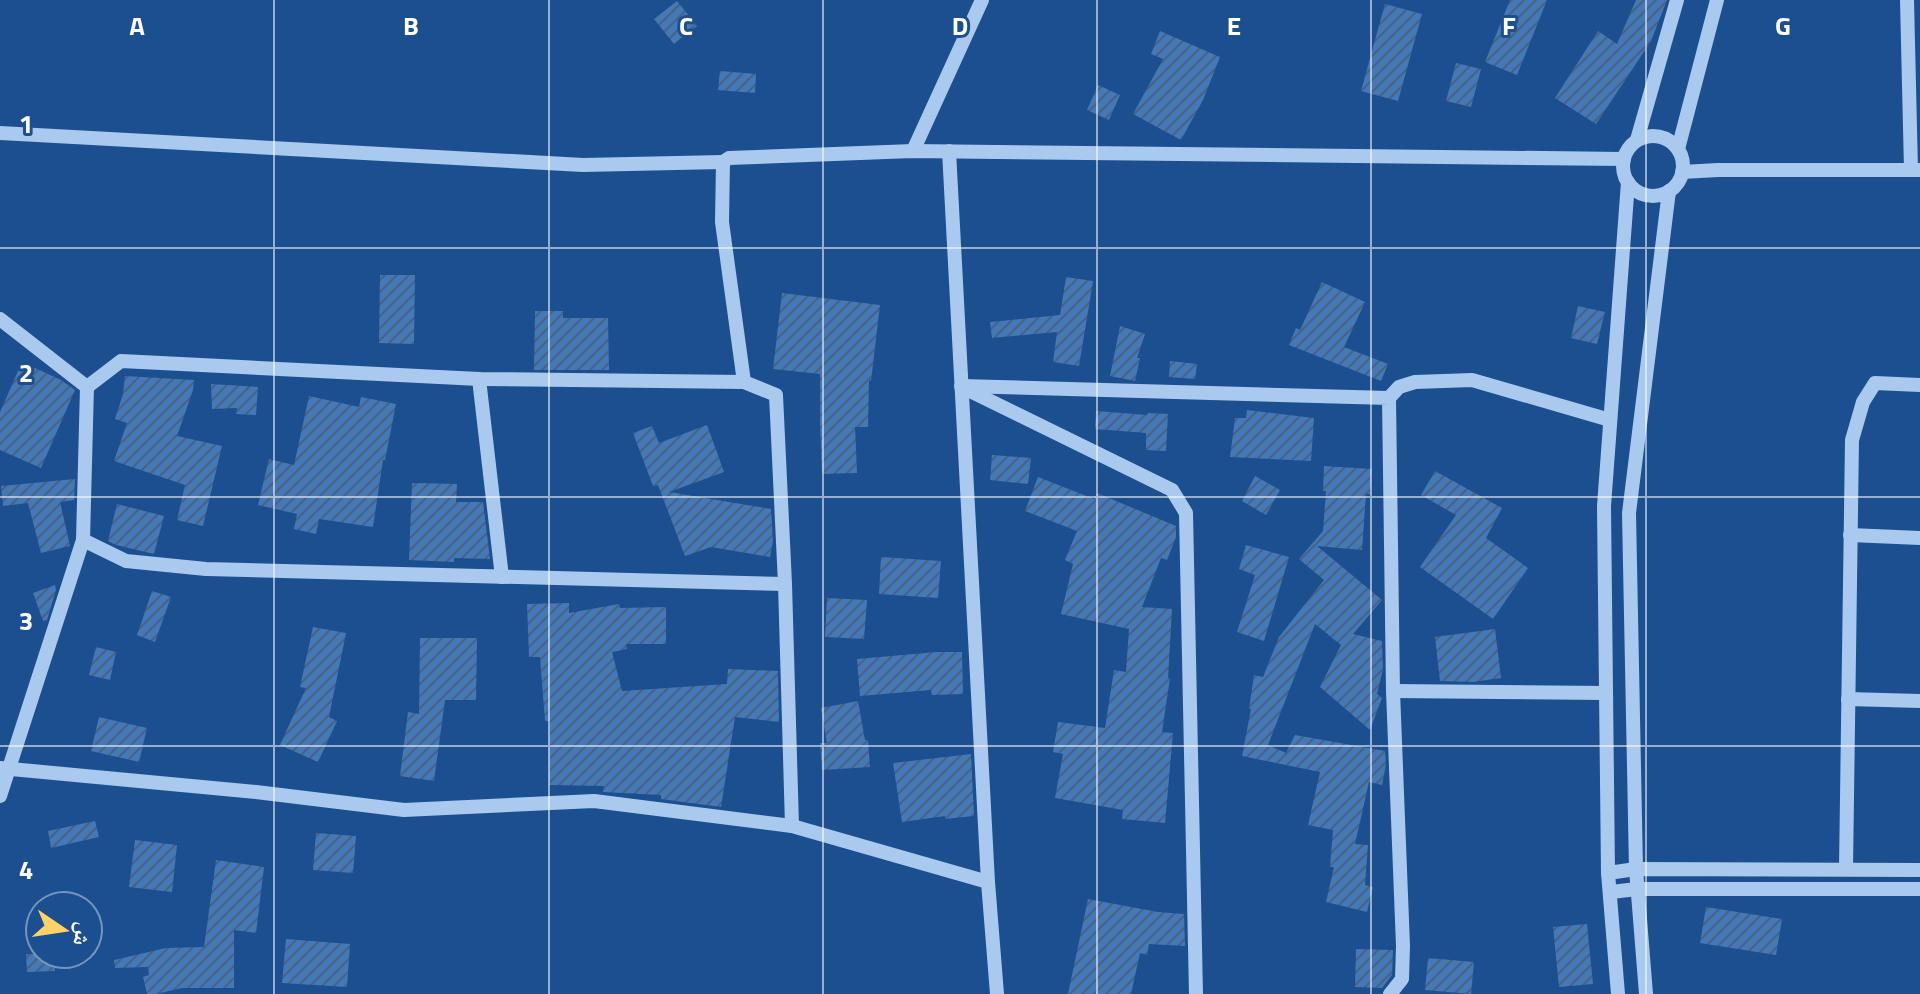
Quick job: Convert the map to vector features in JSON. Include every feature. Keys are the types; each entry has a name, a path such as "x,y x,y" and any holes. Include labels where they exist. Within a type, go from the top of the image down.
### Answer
{"street":[{"path":"913,151 982,0"},
{"path":"1637,140 1677,0"},
{"path":"1678,149 1717,0"},
{"path":"1682,172 1916,170 1907,0"},
{"path":"0,133 583,165 723,162 729,158 913,151 1624,159"},
{"path":"1659,136 1678,149 1682,172 1669,191 1646,195 1628,182 1623,171 1624,159 1628,148 1637,140 1659,136"},
{"path":"949,151 988,882 997,994"},
{"path":"723,162 722,222 744,382"},
{"path":"1618,994 1608,873 1604,506 1628,182"},
{"path":"1646,994 1636,869 1629,513 1669,191"},
{"path":"0,319 87,387"},
{"path":"87,387 121,361 479,379 744,382 776,395 792,826"},
{"path":"479,379 502,577"},
{"path":"1390,994 1402,979 1403,957 1393,691 1389,398 1399,387 1415,382 1472,380 1610,420"},
{"path":"1846,869 1852,440 1863,402 1875,383 1920,385"},
{"path":"961,386 1389,398"},
{"path":"961,386 1172,490 1186,513 1196,994"},
{"path":"0,796 4,768 83,540 87,387"},
{"path":"1850,535 1920,538"},
{"path":"83,540 126,561 206,569 785,584"},
{"path":"1605,580 1630,578"},
{"path":"1393,691 1606,693"},
{"path":"1848,699 1920,701"},
{"path":"4,768 256,792 404,810 594,801 792,826 988,882"},
{"path":"1608,873 1636,869 1920,870"},
{"path":"1611,892 1637,889 1920,889"}],"building":[{"path":"1510,0 1547,0 1517,75 1485,62"},
{"path":"1636,0 1667,0 1651,41 1596,124 1555,98 1598,31 1617,44"},
{"path":"677,1 697,26 674,44 654,19"},
{"path":"1385,4 1422,14 1398,101 1361,91"},
{"path":"1160,31 1220,57 1203,100 1181,140 1133,114 1163,59 1151,54"},
{"path":"1456,63 1481,69 1471,107 1446,101"},
{"path":"720,71 756,74 755,93 718,90"},
{"path":"1098,85 1120,95 1109,120 1087,110"},
{"path":"380,275 415,275 414,344 379,343"},
{"path":"1066,277 1093,281 1079,366 1053,362 1057,332 992,338 990,322 1060,315"},
{"path":"1322,282 1365,302 1344,347 1388,364 1381,381 1289,345 1296,328 1300,330"},
{"path":"782,293 880,305 869,380 868,427 855,427 857,473 822,474 820,374 773,369"},
{"path":"1578,306 1605,312 1597,344 1571,338"},
{"path":"535,311 563,311 563,318 608,318 609,370 534,370"},
{"path":"1120,326 1145,334 1137,358 1140,358 1135,381 1110,376"},
{"path":"1170,361 1197,364 1195,379 1169,377"},
{"path":"22,362 75,390 41,468 0,450 0,412"},
{"path":"125,376 194,380 177,436 222,446 203,526 177,520 185,485 114,461 127,423 115,419"},
{"path":"211,384 258,387 256,415 236,414 237,408 212,409"},
{"path":"309,396 359,407 361,397 396,404 383,460 373,527 319,519 316,534 294,529 297,514 258,505 269,459 294,465"},
{"path":"1247,410 1314,418 1311,461 1230,457 1235,418 1246,418"},
{"path":"1096,411 1168,414 1166,451 1146,450 1146,433 1095,429"},
{"path":"707,425 724,472 669,492 771,509 773,541 770,557 711,547 685,556 658,485 653,486 633,433 652,426 659,443"},
{"path":"992,455 1031,458 1028,484 990,480"},
{"path":"1324,466 1372,469 1370,494 1366,494 1362,550 1317,546 1382,600 1353,634 1382,641 1383,669 1377,694 1382,698 1370,730 1320,687 1341,645 1315,624 1268,745 1286,753 1295,735 1385,751 1382,785 1369,782 1355,844 1368,845 1365,885 1373,887 1367,912 1326,902 1334,867 1330,867 1333,830 1308,825 1320,772 1242,756 1254,675 1263,677 1279,637 1324,580 1299,559 1323,531"},
{"path":"1435,471 1502,508 1486,538 1528,568 1493,619 1420,567 1456,515 1421,495"},
{"path":"1255,476 1280,490 1266,515 1242,501"},
{"path":"1038,477 1094,499 1097,493 1176,526 1176,537 1167,560 1161,558 1142,607 1172,609 1170,678 1162,732 1173,733 1165,823 1122,819 1123,810 1055,798 1063,754 1053,752 1058,722 1105,728 1114,670 1126,672 1129,629 1061,614 1073,564 1065,560 1077,531 1025,511"},
{"path":"75,479 74,500 60,502 70,546 41,553 28,503 3,506 1,486"},
{"path":"412,483 457,484 456,502 483,502 490,559 454,558 454,562 409,560"},
{"path":"117,504 164,516 154,554 108,541"},
{"path":"1246,545 1289,557 1264,641 1237,632 1255,575 1239,569"},
{"path":"881,557 941,561 938,598 879,594"},
{"path":"55,585 47,620 43,621 33,593"},
{"path":"152,591 171,597 155,642 137,635"},
{"path":"827,598 867,600 864,639 825,637"},
{"path":"569,603 569,613 619,604 620,608 666,607 666,644 626,644 627,649 612,652 622,691 727,684 728,669 778,671 779,722 735,717 721,807 661,799 661,795 603,792 604,786 549,785 550,721 545,721 540,657 529,657 527,604"},
{"path":"313,627 346,633 329,717 337,721 318,762 280,745 306,688 300,687"},
{"path":"1495,629 1501,678 1473,682 1440,681 1435,637"},
{"path":"420,638 477,638 476,700 445,700 434,781 400,776 408,712 419,714"},
{"path":"96,647 116,652 110,680 89,675"},
{"path":"962,652 963,694 932,695 931,690 860,696 857,659"},
{"path":"858,701 865,740 868,740 870,767 822,770 820,743 827,743 821,708"},
{"path":"99,717 147,728 139,762 91,751"},
{"path":"971,754 974,816 945,819 945,816 902,822 893,763"},
{"path":"95,821 99,837 51,848 48,831"},
{"path":"316,833 356,836 353,873 313,870"},
{"path":"135,840 177,845 172,892 129,887"},
{"path":"216,860 264,867 256,933 234,930 234,988 182,988 147,994 143,977 149,975 148,967 115,968 114,960 166,948 204,947"},
{"path":"1088,899 1184,914 1185,946 1149,944 1147,955 1140,953 1131,994 1068,994"},
{"path":"1706,907 1782,919 1776,955 1700,943"},
{"path":"1587,924 1593,984 1559,987 1553,927"},
{"path":"286,939 350,944 347,987 282,983"},
{"path":"1356,949 1393,950 1392,975 1382,988 1355,987"},
{"path":"1428,958 1474,962 1471,994 1425,990"},
{"path":"27,970 55,971 27,972"}]}
